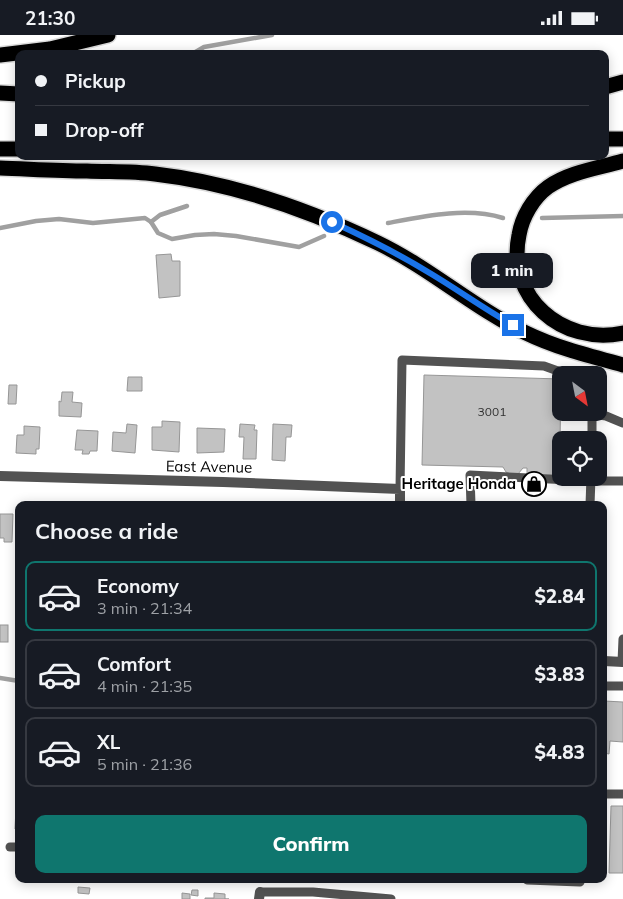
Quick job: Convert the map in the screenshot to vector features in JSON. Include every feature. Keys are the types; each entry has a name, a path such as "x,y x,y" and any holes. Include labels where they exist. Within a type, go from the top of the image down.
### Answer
{"highway":[{"path":"42,50 108,35"},
{"path":"0,55 15,53"},
{"path":"609,87 623,82"},
{"path":"609,89 623,90"},
{"path":"0,93 15,94"},
{"path":"609,139 623,139"},
{"path":"0,149 15,149"},
{"path":"623,161 570,176 549,187 539,195 522,220 516,248 516,259 526,290 545,315 556,323 581,332 600,334 623,333"},
{"path":"0,168 152,173 209,183 258,195 316,215 379,244 526,333 566,349 623,365"}],"street":[{"name":"East Avenue","path":"0,476 400,489"},
{"path":"400,489 400,501"},
{"path":"607,661 623,662"}],"lane":[{"path":"400,489 402,360 544,366 552,369"},
{"path":"608,417 623,423"},
{"path":"471,501 470,475 552,478"},
{"path":"607,480 623,481"},
{"path":"590,501 591,486"},
{"path":"623,639 623,662"},
{"path":"607,685 623,686"},
{"path":"607,794 623,795"},
{"path":"259,896 313,893 392,899"}],"building":[{"path":"171,254 172,261 180,261 180,296 159,298 156,255"},
{"path":"424,375 552,379 552,421 560,421 560,431 552,431 552,476 527,475 527,468 523,468 518,474 511,475 503,467 422,465"},
{"path":"128,377 142,377 142,391 127,391"},
{"path":"9,385 17,385 16,404 8,404"},
{"path":"62,392 73,392 72,402 82,403 81,417 59,416 59,401 61,402"},
{"path":"162,421 180,422 179,452 152,450 152,427 162,427"},
{"path":"127,424 137,425 135,453 112,451 113,432 126,433"},
{"path":"240,424 255,425 254,430 257,430 256,459 243,459 244,437 239,437"},
{"path":"273,424 292,425 291,437 286,437 285,461 272,460"},
{"path":"24,426 40,427 39,449 36,449 36,454 16,453 17,435 24,435"},
{"path":"197,428 225,429 224,452 197,453"},
{"path":"77,430 98,431 97,451 82,454 83,450 75,450"},
{"path":"0,514 13,514 12,542 4,542 4,538 0,538"},
{"path":"0,625 8,625 8,642 0,642"},
{"path":"607,701 623,702 623,742 610,741 609,754 607,754"},
{"path":"611,806 623,806 623,873 609,873"},
{"path":"78,887 90,888 89,894 78,893"},
{"path":"192,890 198,890 198,896 191,895"},
{"path":"182,893 190,894 190,899 182,899"},
{"path":"214,893 225,894 225,899 205,899 214,898"}],"waterway":[{"path":"199,50 204,47 272,35"},
{"path":"151,222 160,215 187,206"},
{"path":"388,223 431,215 461,213 475,213 503,218"},
{"path":"542,218 623,216"},
{"path":"0,228 59,219 93,223 145,218 151,222 158,233 172,239 214,234 299,247 324,236"},
{"path":"0,678 15,680"}],"place":[{"name":"Heritage Honda","path":"534,484"}],"route":[{"path":"332,222 379,244 513,325"}]}
